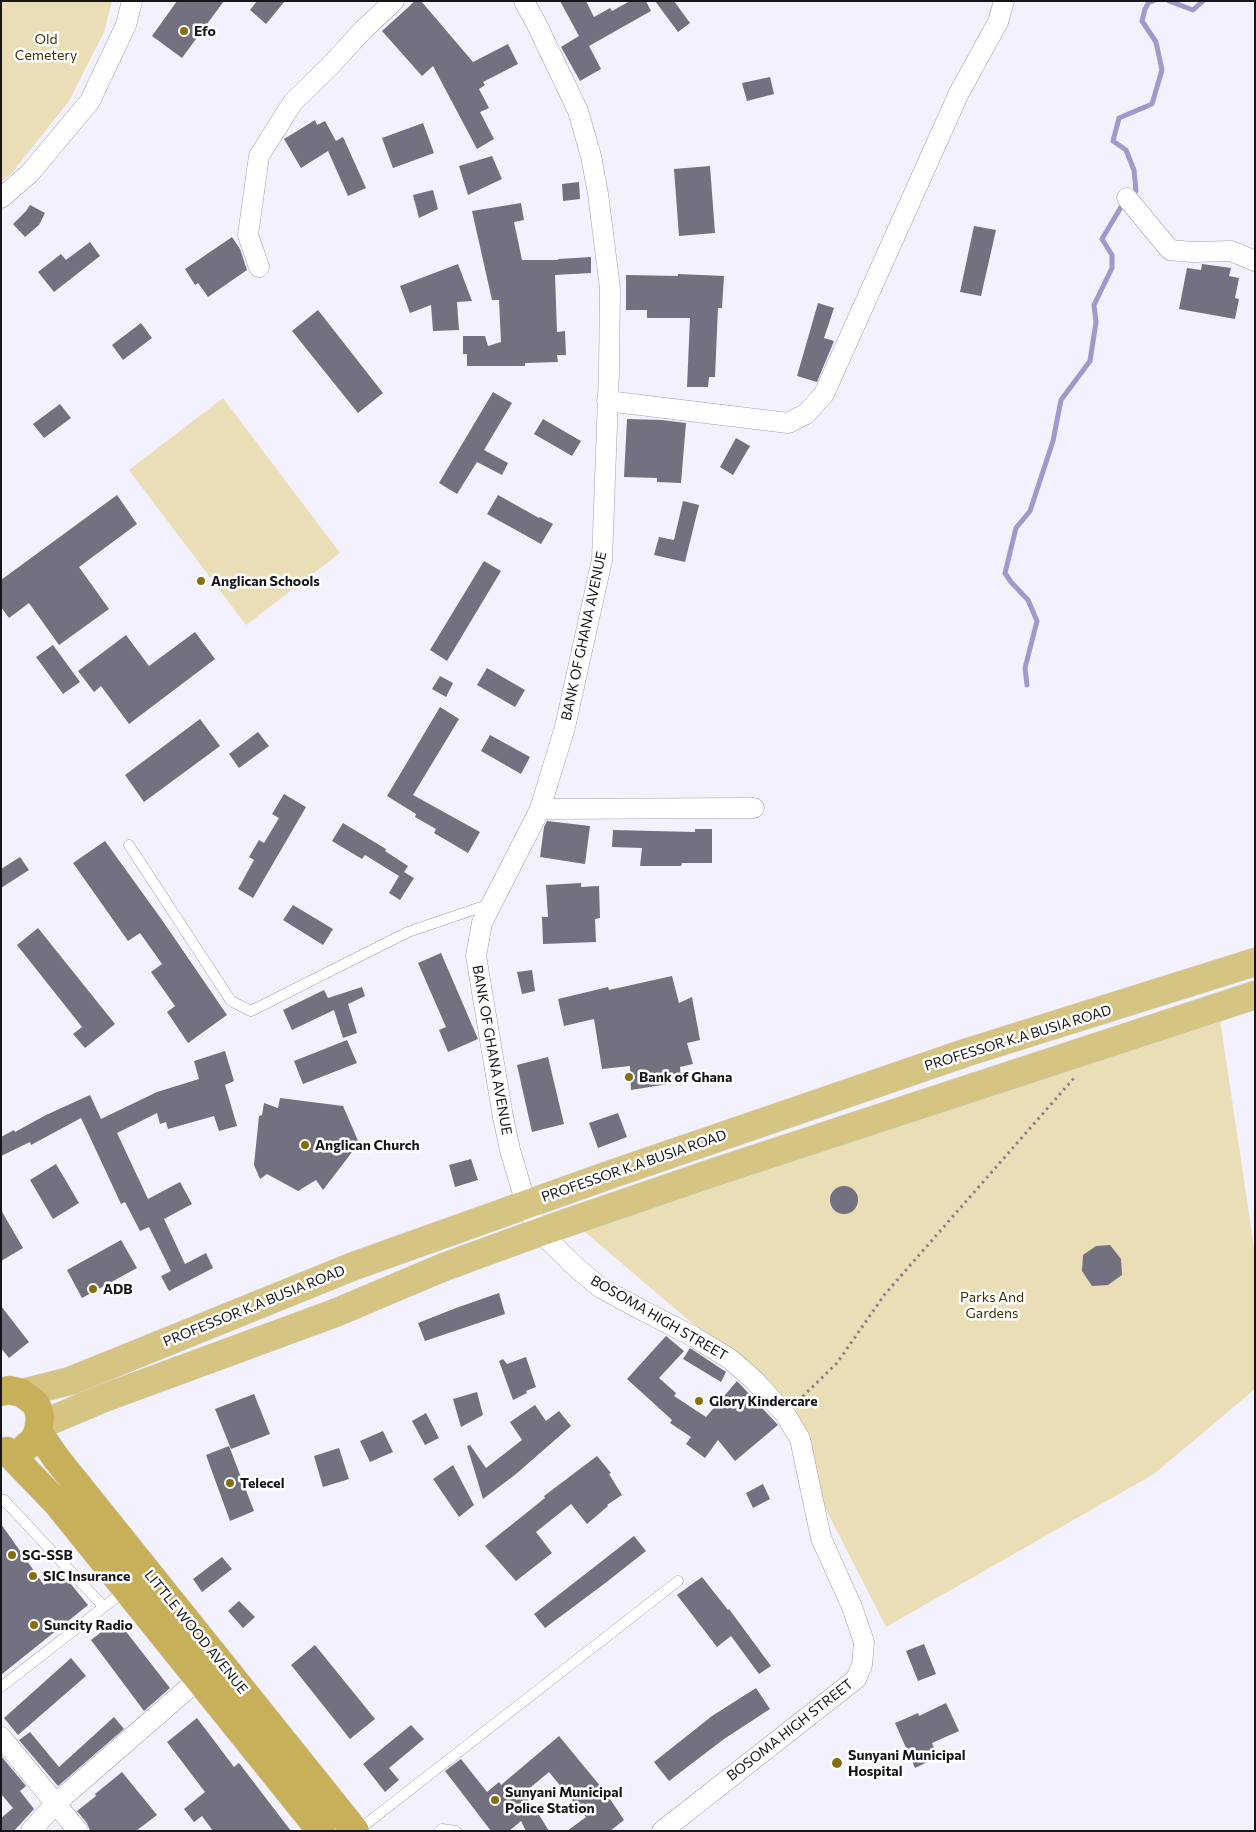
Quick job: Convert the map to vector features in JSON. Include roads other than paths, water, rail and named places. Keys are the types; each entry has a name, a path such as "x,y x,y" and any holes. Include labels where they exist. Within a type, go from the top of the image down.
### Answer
{"highway":[{"name":"LITTLE WOOD AVENUE","path":"12,1392 34,1403 38,1409 39,1429 56,1458 211,1671 321,1831"},
{"path":"4,1451 26,1447 33,1441 39,1429"},
{"name":"LITTLE WOOD AVENUE","path":"4,1451 57,1503 127,1589 211,1671 356,1831"}],"main road":[{"name":"PROFESSOR K.A BUSIA ROAD","path":"12,1392 70,1381 354,1266 526,1204 959,1055 1255,962"},
{"path":"39,1429 104,1398 335,1313 444,1267 540,1232 712,1173 1255,994"}],"street":[{"path":"1,198 30,173 90,100 126,25 132,1"},
{"path":"259,267 248,235 259,156 293,102 394,1"},
{"name":"BANK OF GHANA AVENUE","path":"524,1 538,25 578,111 591,156 598,194 610,288 602,560 565,727 540,809 491,903 482,924 476,956 510,1150 526,1204 540,1232"},
{"path":"608,401 788,423 806,414 824,394 959,94 998,22 1004,1"},
{"path":"1127,198 1170,250 1192,252 1231,251 1255,261"},
{"path":"540,809 754,808"},
{"name":"BOSOMA HIGH STREET","path":"540,1232 578,1269 601,1288 694,1337 730,1359 754,1380 785,1414 800,1439 822,1538 852,1607 864,1642 862,1665 856,1679 662,1831"},
{"path":"31,1831 55,1804 211,1671"},
{"path":"1,1737 78,1831"}],"lane":[{"path":"128,845 231,1000 251,1011 408,932 491,903"},
{"path":"1,1498 104,1607"},
{"path":"356,1831 678,1581"},
{"path":"1,1687 127,1589"},
{"path":"439,1831 442,1829 456,1831"}],"waterway":[{"path":"1130,196 1136,191 1134,170 1126,150 1113,141 1119,118 1152,104 1162,70 1156,42 1142,21 1145,9 1149,2 1153,1"},
{"path":"1169,1 1193,10 1203,1"},
{"path":"1027,685 1025,668 1037,621 1028,600 1005,573 1016,528 1030,511 1053,441 1061,400 1090,361 1096,322 1094,305 1112,268 1112,255 1102,239 1124,202"}],"place":[{"name":"Efo","path":"184,31"},
{"name":"Anglican Schools","path":"201,581"},
{"name":"Bank of Ghana","path":"629,1077"},
{"name":"Anglican Church","path":"305,1145"},
{"name":"ADB","path":"93,1289"},
{"name":"Glory Kindercare","path":"699,1401"},
{"name":"Telecel","path":"230,1483"},
{"name":"SG-SSB","path":"12,1555"},
{"name":"SIC Insurance","path":"33,1576"},
{"name":"Suncity Radio","path":"34,1625"},
{"name":"Sunyani Municipal Hospital","path":"837,1763"},
{"name":"Sunyani Municipal Police Station","path":"495,1800"}],"park label":[{"name":"Old Cemetery","path":"46,48"},
{"name":"Parks And Gardens","path":"992,1305"}]}
